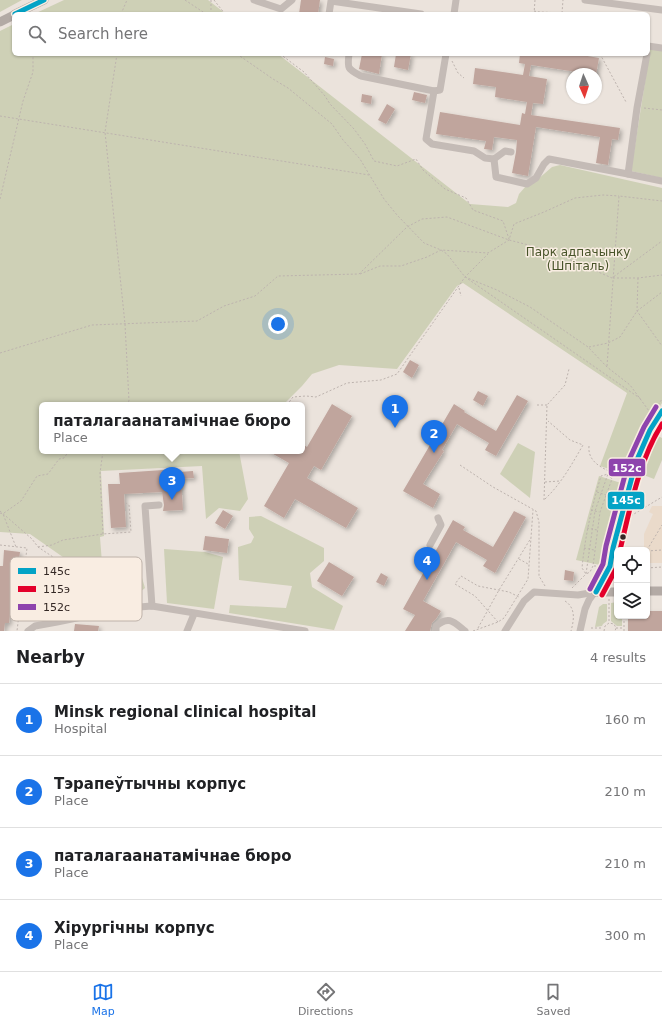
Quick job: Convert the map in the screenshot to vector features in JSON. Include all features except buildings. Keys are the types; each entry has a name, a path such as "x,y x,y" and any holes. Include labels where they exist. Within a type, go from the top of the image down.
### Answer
{"main road":[{"path":"18,12 44,0"},
{"path":"0,22 12,15"},
{"path":"650,591 662,591"},
{"path":"596,592 614,592"}],"street":[{"path":"254,0 281,9 292,0"},
{"path":"454,12 456,0"},
{"path":"585,0 662,10"},
{"path":"329,12 331,2 406,12"},
{"path":"650,48 662,48"},
{"path":"349,56 347,65 350,70 361,76 434,91 440,90 446,56"},
{"path":"628,174 637,108 647,56"},
{"path":"434,91 426,139 428,142 474,151 485,158 494,159 505,151 511,152"},
{"path":"494,159 496,177 527,184 536,178 544,164 549,159 662,181"},
{"path":"580,631 585,609 589,600 596,592 610,566 613,548 634,467 650,430 662,411"},
{"path":"152,606 145,506 159,505"},
{"path":"430,545 441,525 438,518"},
{"path":"505,631 526,599 534,592 578,595 596,592"},
{"path":"142,607 152,606 305,631"},
{"path":"187,631 194,614"},
{"path":"436,631 436,626 441,622 448,620 455,622 465,631"},
{"path":"28,631 35,626 62,621"}],"path":[{"path":"185,0 203,12"},
{"path":"211,0 211,12"},
{"path":"214,0 223,12"},
{"path":"535,0 534,10 540,12"},
{"path":"562,12 563,0"},
{"path":"122,12 127,1"},
{"path":"0,198 23,100 33,72 33,56"},
{"path":"117,56 105,132 125,324 128,402"},
{"path":"240,56 288,88 332,124 360,159 384,198 407,227 424,243 447,254 465,277 642,400"},
{"path":"283,56 304,72 330,104 354,129 365,144 374,161 397,166 416,159 422,170 445,189 466,198 473,210 503,221 509,240"},
{"path":"601,56 626,102"},
{"path":"451,60 458,73 464,78"},
{"path":"637,108 662,110"},
{"path":"0,116 370,175"},
{"path":"289,402 293,397 316,397 347,383 382,380 397,374 465,277 488,253 509,240 514,224 575,198 604,195 662,201"},
{"path":"607,367 612,278 619,196"},
{"path":"359,274 407,227 422,219 447,217 509,240 548,250 612,278 638,278 662,275"},
{"path":"612,278 662,241"},
{"path":"0,353 92,325 197,321 224,306 255,296 278,276 359,274 380,266 401,266 427,257 441,250 488,253"},
{"path":"465,277 530,307 588,347 607,367 630,385 656,421"},
{"path":"638,278 637,311 662,346"},
{"path":"459,287 461,296"},
{"path":"588,347 608,343 620,337 637,311 662,292"},
{"path":"547,420 570,440 584,445 554,491 544,500 547,420 548,405 565,385 569,369"},
{"path":"536,405 548,405"},
{"path":"589,446 588,452 591,458 609,471 624,477"},
{"path":"4,514 21,501 37,476 48,474 59,459 64,458 67,454"},
{"path":"103,454 100,473 103,534"},
{"path":"460,465 493,487 536,512 539,522 539,576 545,586 545,593"},
{"path":"586,574 595,511 609,471"},
{"path":"586,574 582,568 587,528 601,476 608,474"},
{"path":"570,631 574,614 570,604 565,601 570,589 590,572 593,566 600,512 612,479 608,474"},
{"path":"545,482 561,481"},
{"path":"596,492 606,496"},
{"path":"623,547 629,517 662,496"},
{"path":"38,547 63,540 103,534 130,532 129,505 126,503"},
{"path":"473,631 498,622 504,618 528,579 533,510"},
{"path":"591,510 600,512"},
{"path":"0,512 32,539 38,547 54,557"},
{"path":"4,514 16,547"},
{"path":"649,547 662,525"},
{"path":"587,528 598,530"},
{"path":"477,629 531,538"},
{"path":"0,545 26,548 25,557"},
{"path":"584,548 595,550"},
{"path":"650,550 662,550"},
{"path":"518,558 529,565"},
{"path":"593,566 602,566"},
{"path":"650,568 662,567"},
{"path":"498,622 476,596 455,584 460,576 478,586 509,592 526,599"},
{"path":"609,599 609,623"},
{"path":"624,619 624,631"},
{"path":"17,631 18,621"},
{"path":"604,631 606,624 609,623"},
{"path":"609,623 614,624 616,628"},
{"path":"591,628 604,628"},
{"path":"616,628 624,628"}],"green space":[{"path":"0,0 22,0 0,12"},
{"path":"64,0 208,0 223,12 38,12"},
{"name":"Парк адпачынку (Шпіталь)","path":"12,25 12,56 281,56 470,204 508,207 516,203 519,194 526,186 537,180 552,167 560,165 662,188 662,403 640,440 627,475 600,466 627,393 463,283 457,286 397,369 339,365 312,374 286,402 39,402 39,454 240,454 248,499 240,511 219,508 206,519 202,466 101,471 104,536 100,537 102,557 63,557 30,534 0,532 0,31"},
{"path":"651,44 662,46 662,178 631,171"},
{"path":"658,436 662,438 662,460 654,479 641,474"},
{"path":"518,443 535,452 530,498 500,474"},
{"path":"599,476 621,483 600,565 576,560"},
{"path":"261,516 324,548 324,561 310,573 312,587 343,606 334,630 229,613 230,605 286,608 292,586 239,580 238,547 251,543 254,537 249,529 249,517"},
{"path":"164,549 205,552 223,557 214,609 167,603"},
{"path":"142,578 145,588 142,590"},
{"path":"614,602 614,619 622,619 622,626 617,626 611,621 611,603"},
{"path":"603,604 607,604 607,621 602,626 595,627 599,607"}],"shaded area":[{"path":"652,506 662,506 662,563 650,563 650,547 644,547 644,534 653,514 649,512"}],"transit line":[{"name":"145с","path":"19,12 44,0"},
{"name":"152с","path":"590,589 603,564 606,546 629,460 644,427 656,407"},
{"name":"145с","path":"596,592 610,566 613,548 636,462 650,430 662,411"},
{"name":"115э","path":"621,547 641,469 647,453 662,424"},
{"name":"115э","path":"602,595 614,573"}],"place":[{"name":"Minsk regional clinical hospital","path":"395,428"},
{"name":"Тэрапеўтычны корпус","path":"434,453"},
{"name":"паталагаанатамічнае бюро","path":"172,500"},
{"name":"Хірургічны корпус","path":"427,580"}]}
